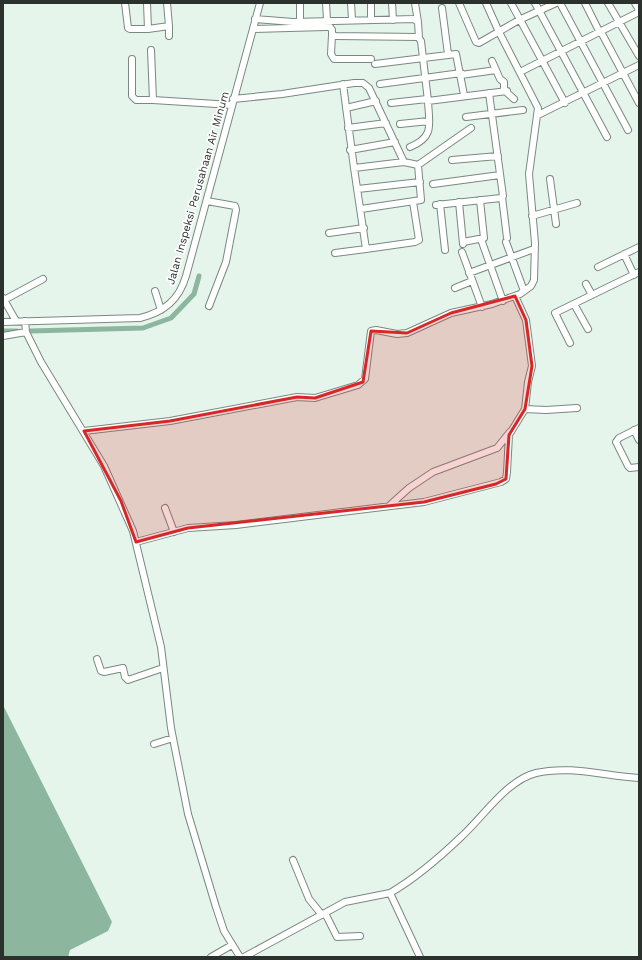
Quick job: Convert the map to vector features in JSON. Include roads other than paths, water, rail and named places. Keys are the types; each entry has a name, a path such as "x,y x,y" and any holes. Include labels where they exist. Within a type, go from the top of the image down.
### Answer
{"street":[{"path":"125,3 129,29 148,29 168,26"},
{"path":"147,3 148,29"},
{"path":"168,3 169,36"},
{"name":"Jalan Inspeksi Perusahaan Air Minum","path":"3,322 140,318 161,310 176,298 182,288 207,201 233,99 260,3"},
{"path":"300,3 300,22"},
{"path":"326,3 327,20"},
{"path":"351,3 352,20"},
{"path":"371,3 371,20"},
{"path":"392,3 393,20"},
{"path":"410,148 427,137 430,130 415,3"},
{"path":"459,3 477,43 519,20 556,3"},
{"path":"84,431 164,422 297,397 315,398 322,396 364,381 371,331 376,330 402,334 451,313 504,301 524,291 534,280 534,249 529,174 538,116 538,106 499,32 486,3"},
{"path":"511,3 565,103"},
{"path":"535,3 607,137"},
{"path":"560,3 628,130"},
{"path":"585,3 639,103"},
{"path":"608,3 639,56"},
{"path":"520,72 619,23 639,11 635,3"},
{"path":"442,8 448,54"},
{"path":"255,19 300,22 327,20 414,19 418,22"},
{"path":"253,29 330,27 332,30 331,54 334,59 373,61 456,54 464,95"},
{"path":"332,35 343,37 419,38"},
{"path":"151,50 153,100"},
{"path":"132,59 132,96 136,100 232,105"},
{"path":"492,61 500,79 504,82 504,90 507,91 514,99"},
{"path":"538,116 639,65"},
{"path":"380,84 496,70"},
{"path":"233,99 282,94 343,84 363,83 369,88 376,101 404,162"},
{"path":"343,84 350,150 358,189 366,249"},
{"path":"390,103 507,91"},
{"path":"489,93 498,156 506,240 524,291"},
{"path":"346,108 376,101"},
{"path":"466,117 522,110"},
{"path":"400,124 429,121"},
{"path":"348,128 386,123"},
{"path":"418,166 471,128"},
{"path":"350,150 395,142"},
{"path":"452,160 498,156"},
{"path":"354,168 404,162 418,166"},
{"path":"361,209 419,201 422,198 418,166"},
{"path":"433,184 500,175"},
{"path":"550,179 556,224"},
{"path":"358,189 420,182"},
{"path":"445,250 438,204 502,197"},
{"path":"459,202 463,243 484,238 480,200"},
{"path":"207,201 235,206 236,210 226,262 209,306"},
{"path":"335,253 414,242 419,240 413,202"},
{"path":"532,216 578,203"},
{"path":"329,232 364,228"},
{"path":"482,242 504,301"},
{"path":"598,267 639,247"},
{"path":"469,273 534,249"},
{"path":"462,252 482,307"},
{"path":"570,343 555,314 636,274 624,254"},
{"path":"16,321 4,299 43,279"},
{"path":"455,288 472,281"},
{"path":"586,284 592,295"},
{"path":"155,291 161,310"},
{"path":"389,506 409,488 433,472 496,448 511,431 525,410 532,361 526,320 516,296"},
{"path":"574,304 588,329"},
{"path":"25,321 26,332 41,362 84,431 114,487 136,542 161,647 173,738 191,823 216,907 232,945 240,957"},
{"path":"3,336 26,332"},
{"path":"525,410 577,408"},
{"path":"639,440 637,429 619,438 616,442 628,466 630,468 639,467"},
{"path":"136,542 188,528 236,525 424,502 501,482 506,479 511,431"},
{"path":"165,508 174,532"},
{"path":"97,659 100,671 104,672 123,668 126,679 164,668"},
{"path":"154,744 173,738"},
{"path":"244,957 350,900 390,893 424,870 461,837 512,786 526,776 544,771 584,771 639,778"},
{"path":"293,860 310,899 324,914 336,937 360,936"},
{"path":"390,893 420,957"},
{"path":"211,957 232,945"}],"waterway":[{"path":"30,331 143,328 171,318 194,294 199,276"},
{"path":"3,331 17,331"}]}
